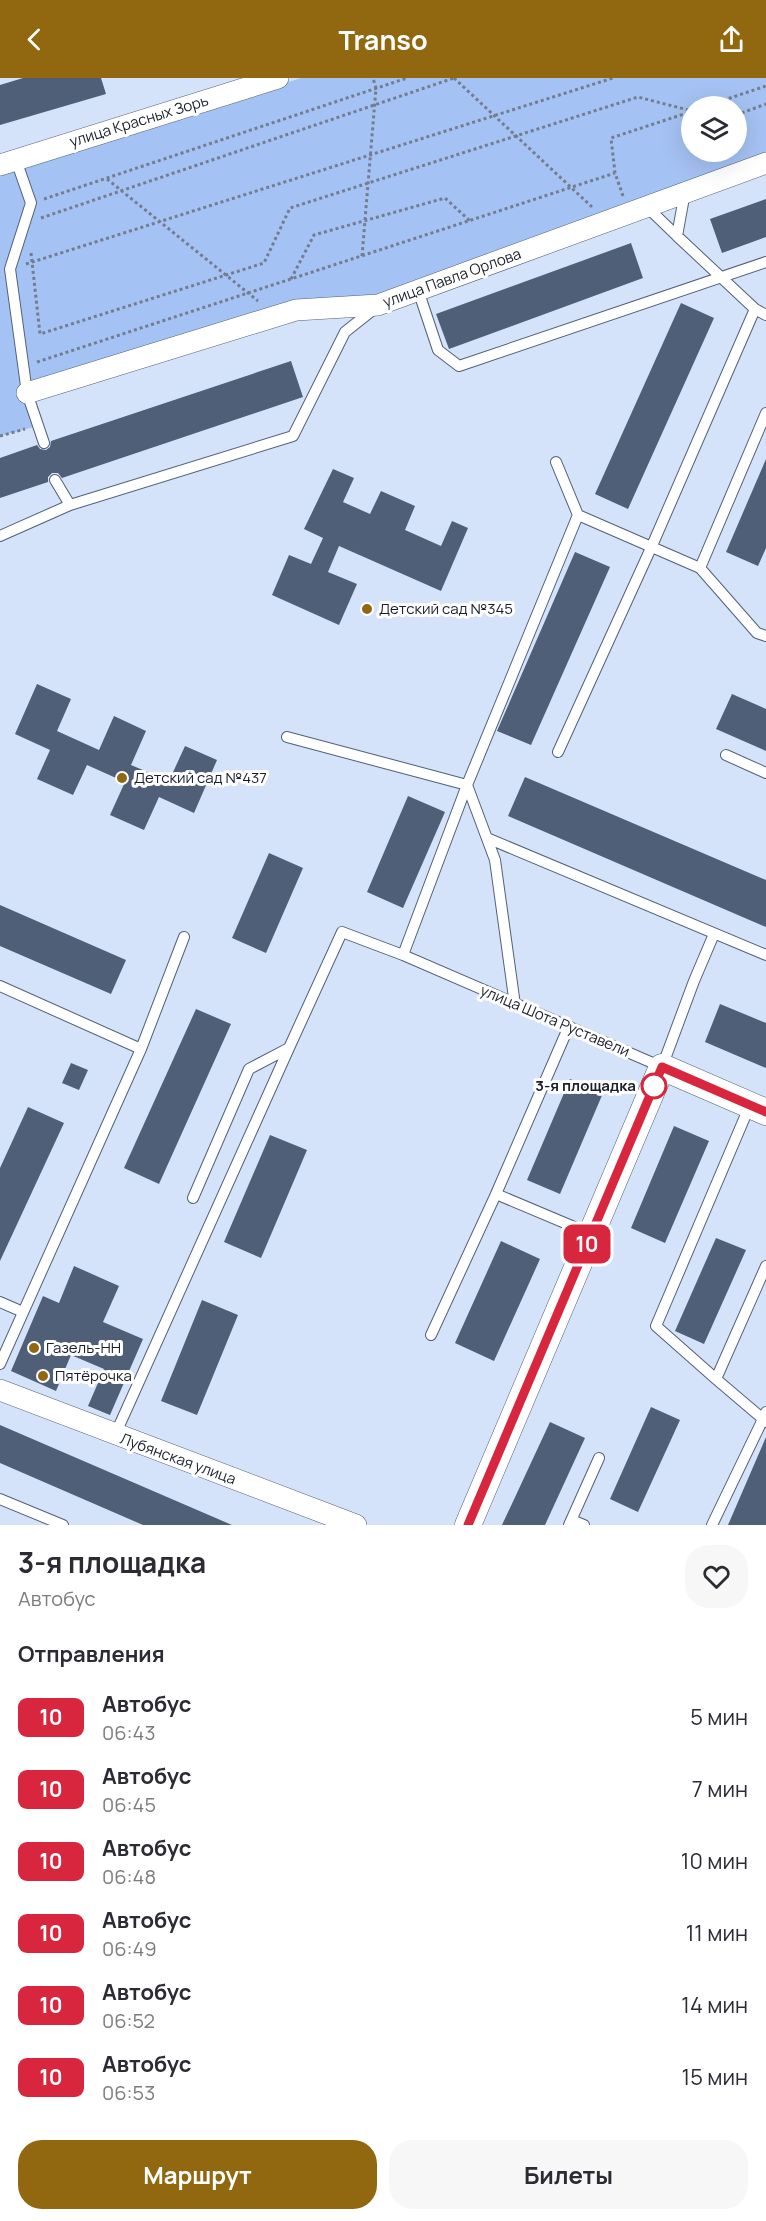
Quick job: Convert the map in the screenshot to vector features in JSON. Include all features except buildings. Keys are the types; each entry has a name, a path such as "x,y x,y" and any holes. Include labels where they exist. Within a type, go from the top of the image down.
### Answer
{"street":[{"name":"улица Красных Зорь","path":"8,162 278,78"},
{"name":"улица Павла Орлова","path":"27,393 296,310 378,305 766,163"},
{"name":"улица Шота Руставели","path":"662,1067 758,1109"},
{"path":"468,1525 662,1067"},
{"name":"Лубянская улица","path":"0,1390 353,1524"}],"lane":[{"path":"8,162 31,203 10,269 27,393 44,443"},
{"path":"677,236 685,191"},
{"path":"637,209 677,236 755,309 766,315"},
{"path":"418,290 438,350 459,366 766,262"},
{"path":"0,536 70,505 293,436 345,332 378,305"},
{"path":"558,752 651,548 755,309"},
{"path":"700,568 766,413"},
{"path":"556,462 578,515 700,568 757,633 766,636"},
{"path":"55,480 70,505"},
{"path":"403,955 467,785 578,515"},
{"path":"287,737 467,785"},
{"path":"726,755 766,773"},
{"path":"467,785 495,860 515,1005"},
{"path":"487,838 766,955"},
{"name":"улица Шота Руставели","path":"289,1048 342,932 403,955 662,1067"},
{"path":"662,1067 714,934"},
{"path":"0,1364 141,1049 184,937"},
{"path":"0,986 141,1049"},
{"path":"432,1335 569,1026"},
{"path":"193,1198 249,1069 289,1048"},
{"path":"115,1435 289,1048"},
{"path":"712,1525 765,1418 716,1379 656,1326 758,1109"},
{"path":"496,1194 591,1234"},
{"path":"716,1379 766,1266"},
{"path":"0,1302 23,1312"},
{"path":"584,1525 571,1522 599,1458"},
{"path":"0,1499 63,1525"}],"path":[{"path":"362,256 375,105 376,88 373,78"},
{"path":"31,203 407,78"},
{"path":"41,219 454,78 607,220"},
{"path":"10,269 613,78"},
{"path":"736,96 766,86"},
{"path":"31,248 40,334 264,263 290,208 638,97 681,108"},
{"path":"747,111 766,104"},
{"path":"637,209 615,173 611,138 681,115"},
{"path":"24,367 615,173"},
{"path":"107,178 276,316"},
{"path":"291,279 314,235 445,198 470,220"},
{"path":"0,436 38,426"}],"shaded area":[{"path":"301,78 766,78 766,164 378,305 296,310 28,393 38,426 0,436 0,175"}],"bus line":[{"name":"10","path":"468,1525 662,1067 766,1112"}],"place":[{"name":"Детский сад №345","path":"367,609"},
{"name":"Детский сад №437","path":"122,778"},
{"name":"3-я площадка","path":"654,1086"},
{"name":"Газель-НН","path":"34,1348"},
{"name":"Пятёрочка","path":"43,1376"}]}
